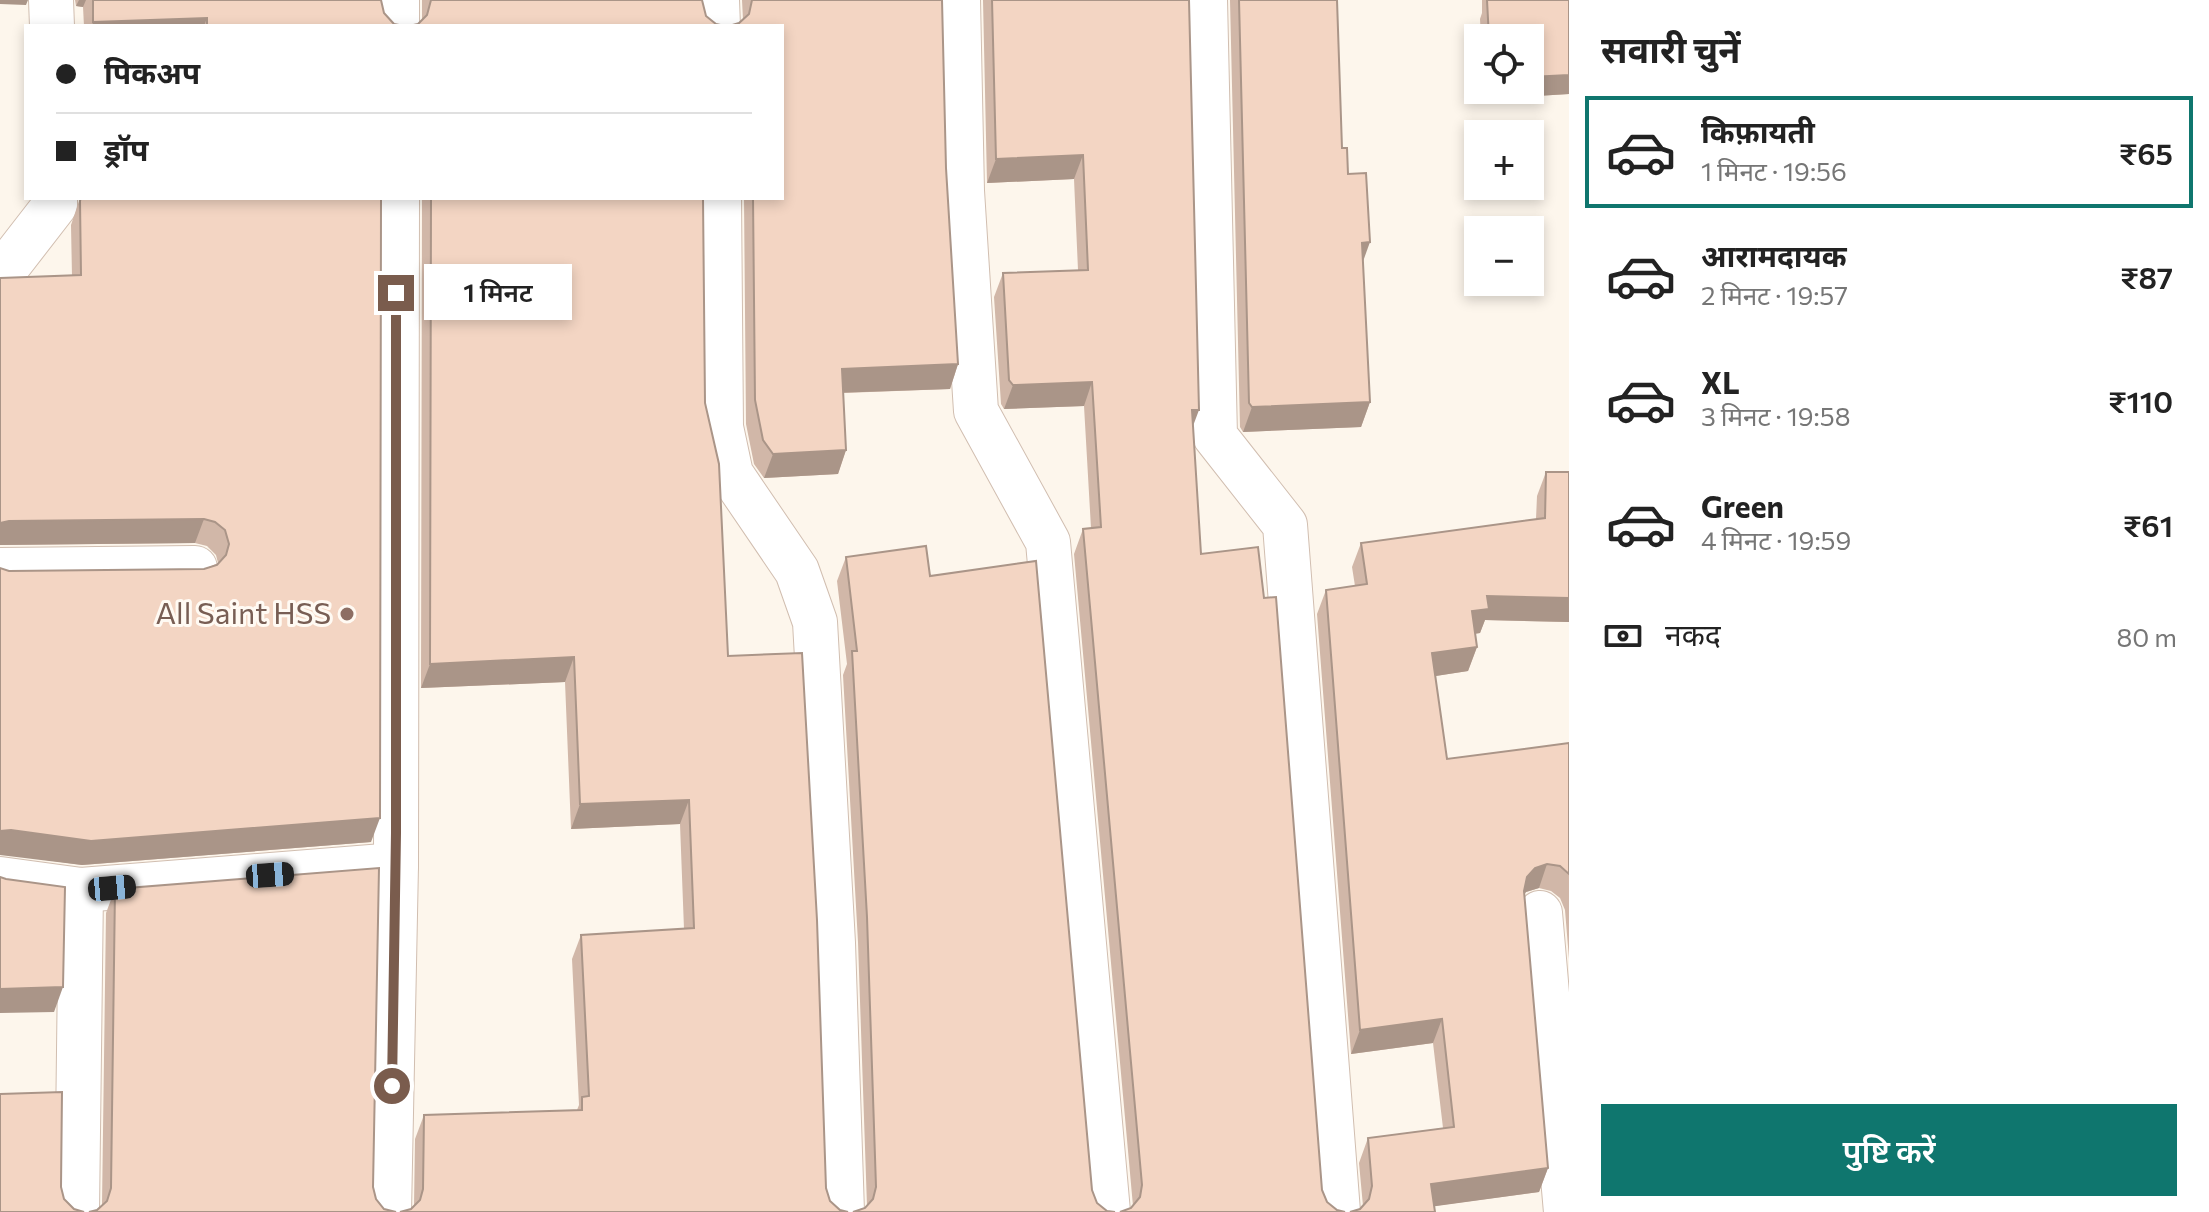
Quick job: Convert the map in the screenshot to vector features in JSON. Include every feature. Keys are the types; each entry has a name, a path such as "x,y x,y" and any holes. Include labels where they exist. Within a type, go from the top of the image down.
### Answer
{"street":[{"path":"51,0 52,24"},
{"path":"397,0 397,24"},
{"path":"717,0 718,24"},
{"path":"958,0 962,191 976,411 1048,542 1108,1212"},
{"path":"1205,0 1215,436 1285,525 1338,1212"},
{"path":"0,276 55,205 55,200"},
{"path":"389,1212 396,865 397,200"},
{"path":"719,200 721,427 728,463 731,474 797,571 815,622 833,943 842,1212"},
{"path":"0,570 195,568"},
{"path":"0,879 81,890 396,865"},
{"path":"77,1212 81,890"},
{"path":"1540,913 1566,1212"}],"building":[{"path":"93,0 381,0 384,13 394,24 207,24 207,18 93,22"},
{"path":"431,0 702,0 706,16 716,24 418,24 427,15"},
{"path":"752,0 942,0 946,168 958,364 842,369 846,450 773,454 763,440 755,400 753,200 784,200 784,24 736,24 749,14"},
{"path":"992,0 1189,0 1199,410 1192,410 1201,554 1258,547 1264,598 1276,597 1322,1190 1327,1202 1345,1212 1120,1212 1131,1208 1140,1197 1142,1185 1083,529 1101,527 1092,382 1013,385 1009,380 1003,273 1088,270 1083,155 996,159"},
{"path":"1239,0 1337,0 1342,148 1347,148 1348,174 1366,173 1370,242 1362,243 1370,402 1252,407 1249,403"},
{"path":"1487,0 1569,0 1569,75 1544,76 1544,24 1488,24"},
{"path":"381,200 380,818 91,841 0,831 0,568 9,571 204,569 217,565 226,555 229,544 225,530 215,522 204,519 0,523 0,278 81,275 80,201"},
{"path":"431,200 703,200 705,403 719,464 728,656 802,653 817,920 826,1188 830,1201 840,1210 848,1212 400,1212 411,1209 420,1200 423,1189 424,1115 582,1110 582,1097 589,1096 581,935 694,928 689,800 580,804 574,657 430,664"},
{"path":"1546,472 1569,472 1569,598 1487,596 1489,609 1472,611 1477,647 1432,653 1447,759 1569,743 1569,874 1560,866 1547,864 1535,868 1527,877 1524,891 1548,1168 1431,1184 1435,1212 1350,1212 1360,1209 1369,1199 1372,1186 1368,1138 1454,1127 1442,1019 1360,1030 1326,590 1367,584 1361,543 1545,518"},
{"path":"926,546 930,576 1036,561 1092,1190 1097,1203 1107,1211 1115,1212 853,1212 865,1208 873,1199 876,1187 867,917 852,651 857,651 846,557"},
{"path":"379,868 373,1187 376,1199 384,1209 396,1212 89,1212 97,1210 107,1201 111,1188 115,889"},
{"path":"0,877 65,887 63,987 0,989"},
{"path":"62,1092 61,1187 64,1199 74,1209 84,1212 0,1212 0,1094"}],"place":[{"name":"All Saint HSS","path":"347,614"}],"route":[{"path":"392,1086 396,833 396,293"}]}
